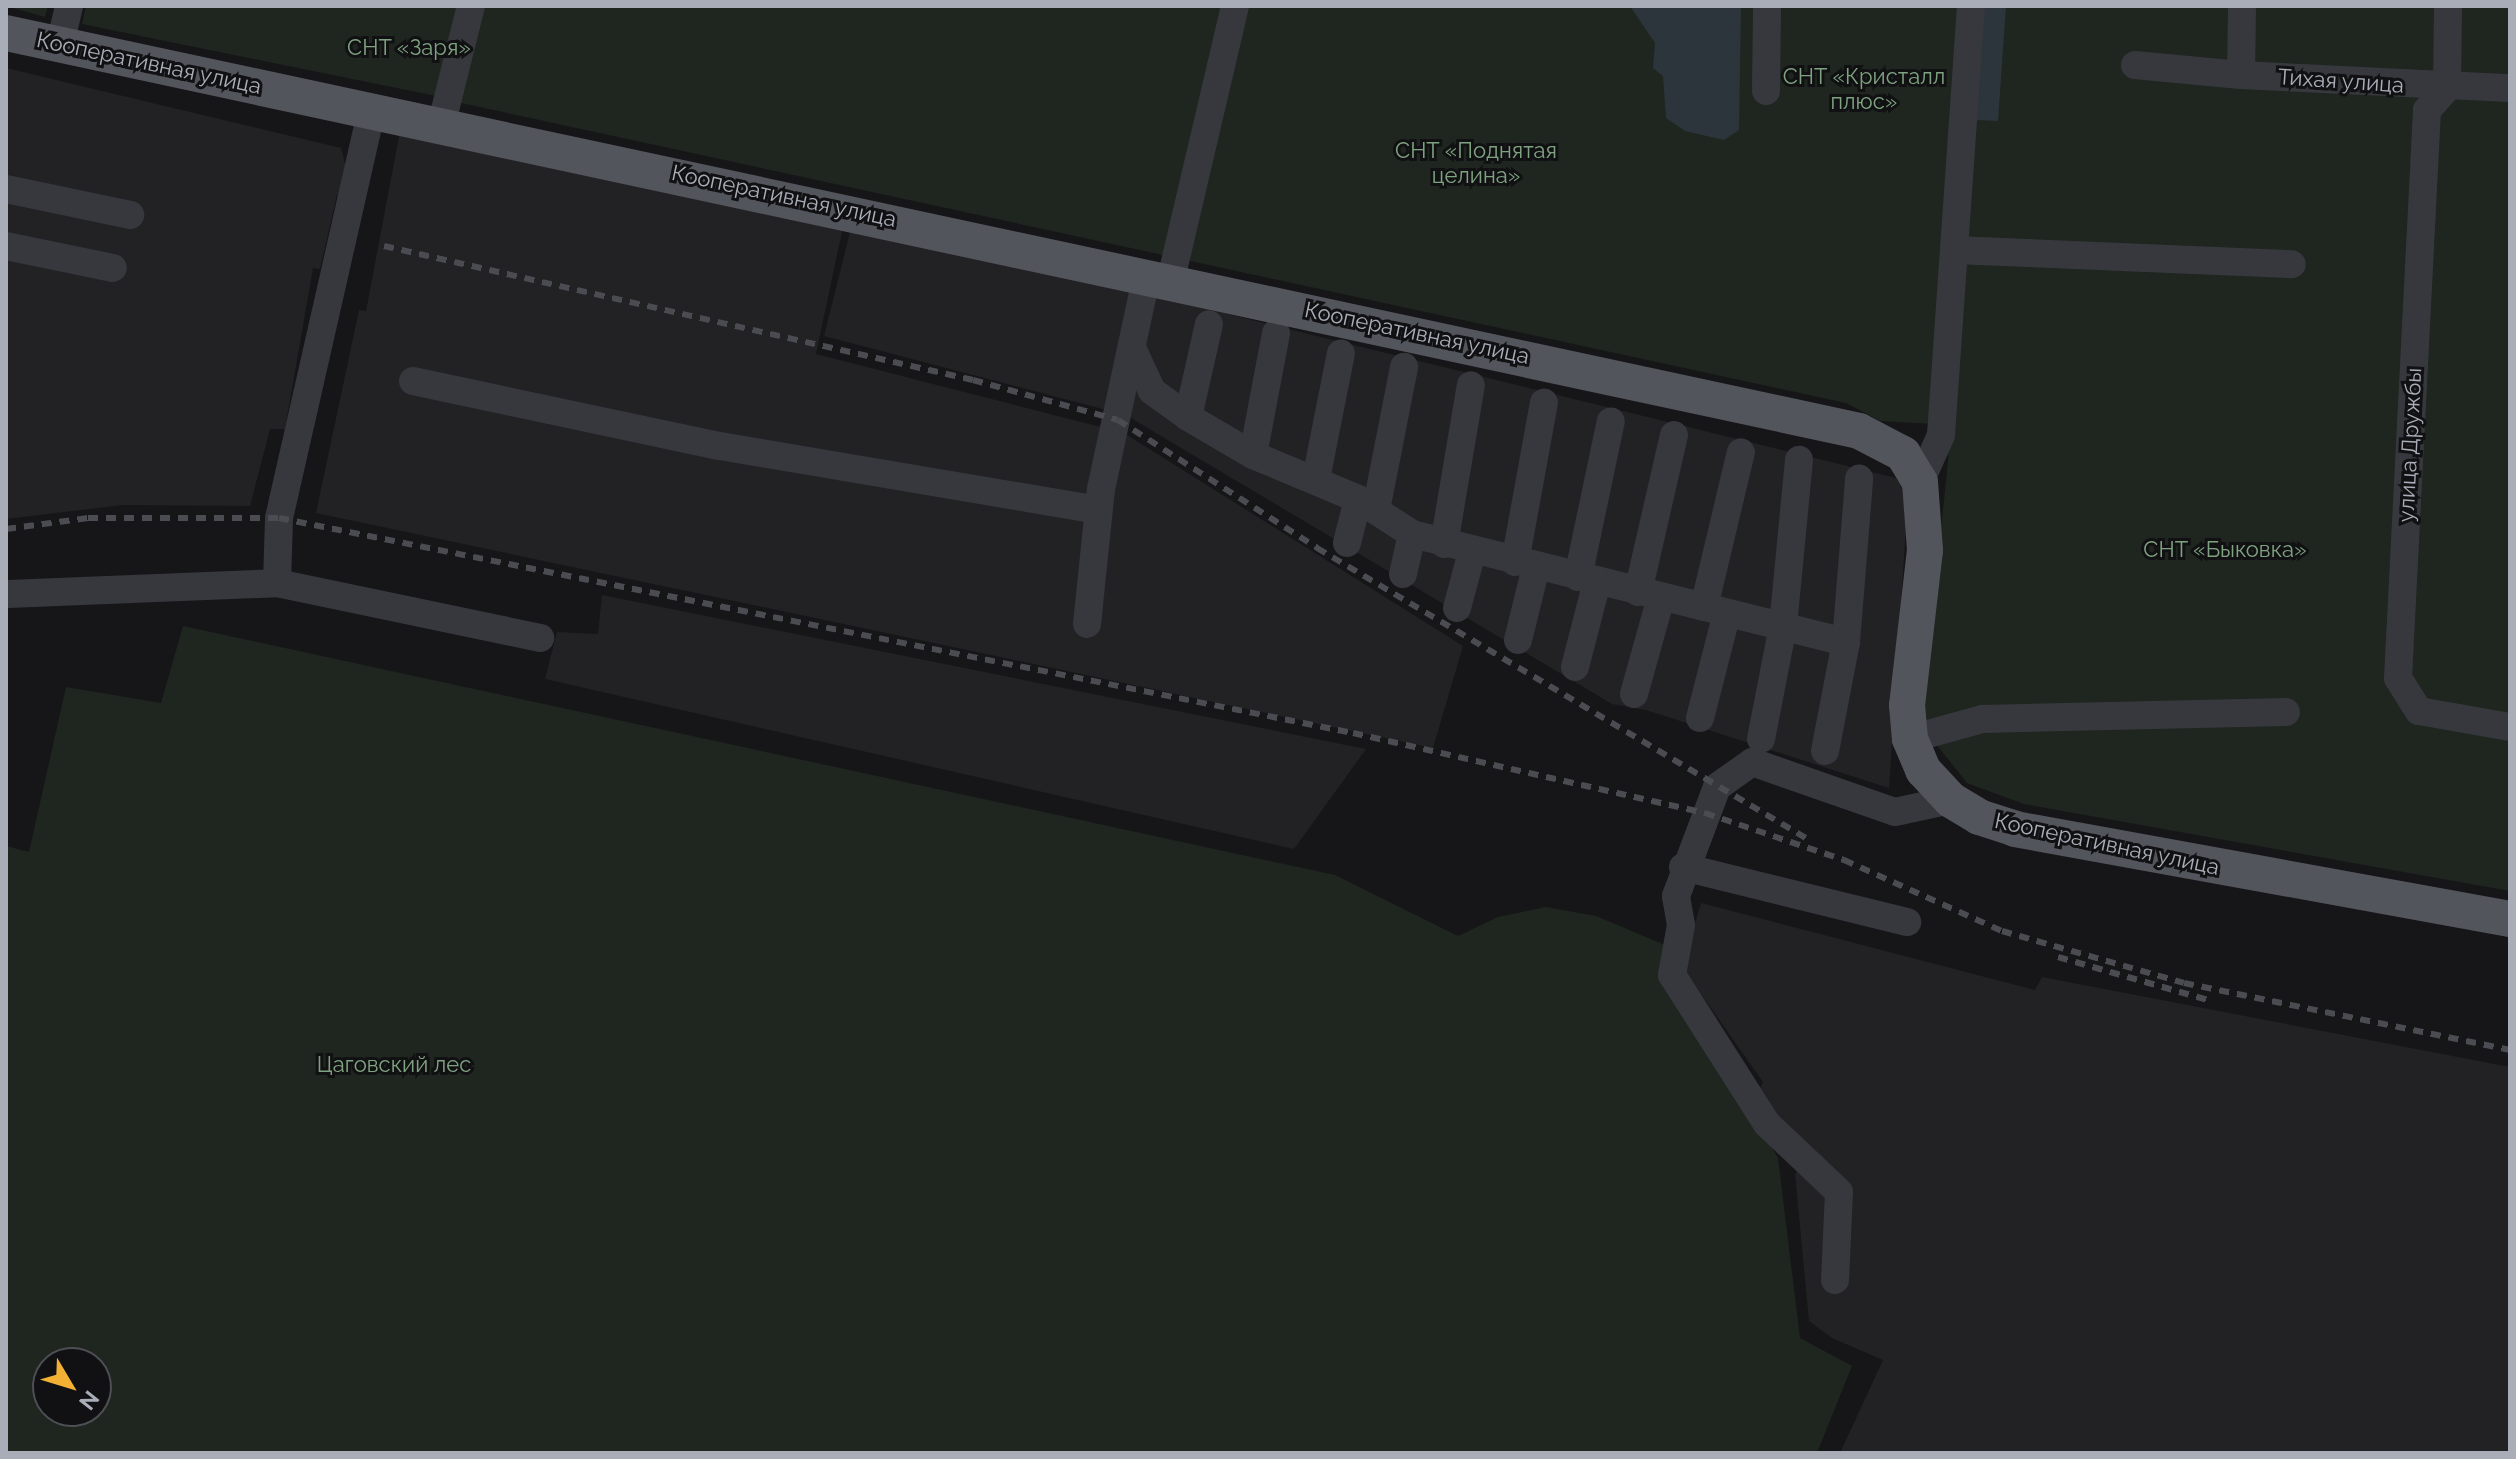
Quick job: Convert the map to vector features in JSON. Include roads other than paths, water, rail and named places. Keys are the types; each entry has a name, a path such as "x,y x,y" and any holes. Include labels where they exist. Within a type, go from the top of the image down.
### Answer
{"main road":[{"name":"Кооперативная улица","path":"6,33 442,122 1859,431 1903,454 1920,482 1925,550 1907,705 1910,739 1923,770 1951,800 1979,817 2015,829 2510,919"}],"street":[{"path":"60,45 69,6"},
{"path":"442,122 471,6"},
{"path":"1087,624 1098,510 1133,350 1159,277 1235,6"},
{"path":"1766,91 1767,6"},
{"path":"1920,482 1941,435 1971,6"},
{"path":"2241,75 2242,6"},
{"path":"2447,88 2448,6"},
{"name":"Тихая улица","path":"2135,65 2447,88 2510,88"},
{"name":"улица Дружбы","path":"2447,88 2427,110 2398,678 2419,711 2510,727"},
{"path":"277,583 279,518 372,108"},
{"path":"6,189 130,215"},
{"path":"6,246 113,268"},
{"path":"1954,250 2292,264"},
{"path":"1188,417 1209,324"},
{"path":"1253,455 1276,333"},
{"path":"1133,350 1152,391 1188,417 1253,455 1316,479 1367,505 1412,534 1472,552 1846,642"},
{"path":"1316,479 1341,353"},
{"path":"1347,543 1367,505 1404,367"},
{"path":"413,381 720,446 1098,510"},
{"path":"1444,544 1471,385"},
{"path":"1518,640 1544,403"},
{"path":"1575,667 1611,421"},
{"path":"1634,694 1674,435"},
{"path":"1700,718 1741,452"},
{"path":"1761,739 1783,626 1799,460"},
{"path":"1825,751 1846,642 1859,479"},
{"path":"1403,574 1412,534"},
{"path":"1457,608 1472,552"},
{"path":"8,594 277,583 540,638"},
{"path":"1910,739 1982,719 2286,712"},
{"path":"1835,1280 1839,1192 1767,1124 1672,975 1681,925 1676,896 1683,867 1717,787 1752,762 1895,812 1951,800"},
{"path":"1683,867 1907,922"}],"railway":[{"path":"384,246 973,380 1118,420 1317,548 1809,840"},
{"path":"6,529 88,518 279,518 1353,733 1705,813 1844,860 2002,931 2184,983 2510,1050"},
{"path":"2058,957 2208,1000"}],"park label":[{"name":"СНТ «Заря»","path":"409,48"},
{"name":"СНТ «Кристалл плюс»","path":"1864,88"},
{"name":"СНТ «Поднятая целина»","path":"1476,162"},
{"name":"СНТ «Быковка»","path":"2225,550"},
{"name":"Цаговский лес","path":"394,1065"}]}
